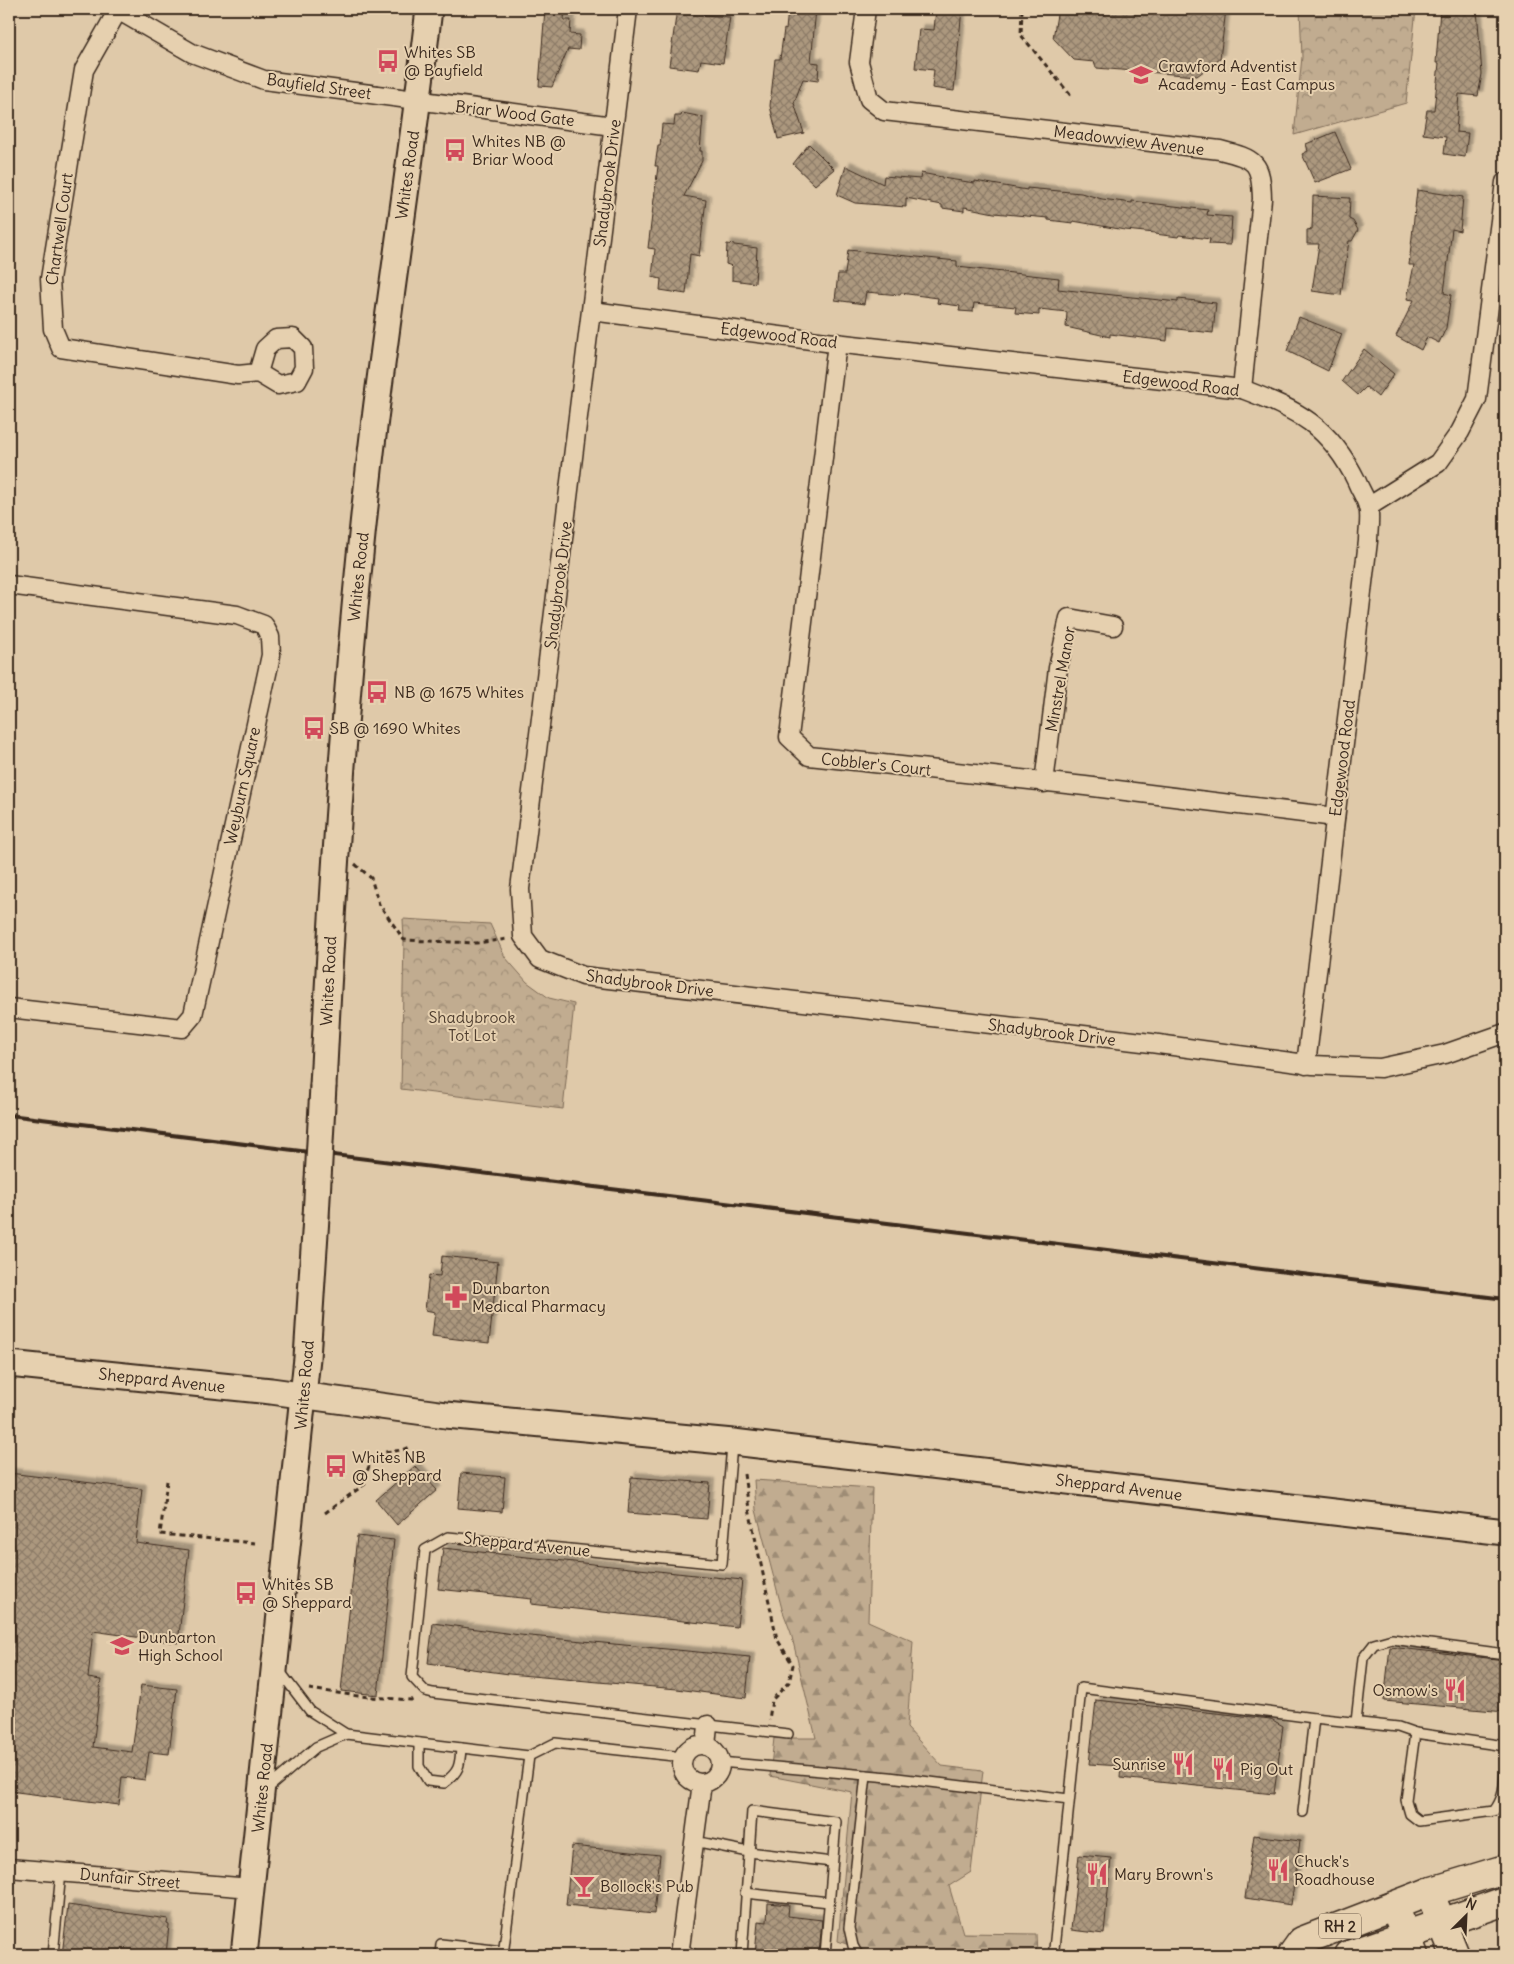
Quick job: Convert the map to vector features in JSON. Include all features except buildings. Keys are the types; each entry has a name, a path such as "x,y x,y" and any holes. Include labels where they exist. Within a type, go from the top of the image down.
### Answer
{"main road":[{"name":"Whites Road","path":"244,1955 307,1358 349,668 375,420 429,9"},
{"name":"Sheppard Avenue","path":"9,1367 303,1395 446,1415 733,1442 1505,1532"},
{"name":"RH 2","path":"1292,1955 1302,1940 1429,1892 1505,1869"},
{"path":"1429,1892 1455,1955"},
{"name":"RH 2","path":"1349,1955 1410,1945 1441,1923 1505,1902"},
{"path":"1394,1906 1410,1945"}],"street":[{"name":"Bayfield Street","path":"117,9 192,53 264,80 417,101"},
{"name":"Chartwell Court","path":"117,9 84,70 50,280 53,329 61,348 238,375 258,373"},
{"name":"Shadybrook Drive","path":"628,9 520,889 523,936 540,959 583,976 1150,1043 1306,1065 1380,1068 1445,1054 1505,1033"},
{"name":"Meadowview Avenue","path":"866,9 859,62 869,99 884,111 1220,150 1248,157 1261,175 1262,199 1242,389"},
{"name":"Briar Wood Gate","path":"417,101 613,126"},
{"path":"1368,507 1438,463 1460,432 1476,399 1500,258 1505,182"},
{"name":"Edgewood Road","path":"592,311 837,343 1242,389 1275,402 1303,417 1331,439 1346,460 1368,507 1366,564 1306,1065"},
{"name":"Cobbler's Court","path":"837,343 789,737 809,756 1335,817"},
{"name":"Weyburn Square","path":"9,585 236,615 264,625 270,637 271,655 193,1015 182,1028 9,1008"},
{"name":"Minstrel Manor","path":"1044,782 1058,668 1069,618 1113,626"},
{"path":"706,1746 708,1725"},
{"path":"697,1745 706,1746 714,1751 720,1762 717,1774 713,1779 702,1783 695,1782 685,1775 682,1763 683,1757 691,1748 697,1745"},
{"path":"685,1952 694,1841 702,1783"},
{"name":"Dunfair Street","path":"9,1868 252,1888"}],"lane":[{"name":"Sheppard Avenue","path":"425,1691 412,1677 425,1550 448,1537 722,1564 733,1442"},
{"path":"1356,1722 1363,1658 1374,1644 1392,1639 1505,1654"},
{"path":"275,1664 310,1711 346,1734 529,1756 555,1743 683,1757"},
{"path":"1056,1955 1054,1949 1081,1688 1398,1727 1416,1733 1505,1746"},
{"path":"425,1691 788,1734"},
{"path":"1303,1812 1314,1718"},
{"path":"1416,1733 1406,1800 1410,1814 1419,1821 1494,1811 1501,1802 1504,1793 1505,1774"},
{"path":"261,1793 316,1747 346,1734"},
{"path":"419,1743 419,1766 428,1781 444,1783 453,1776 460,1766 461,1748"},
{"path":"440,1955 441,1944 503,1953 529,1756"},
{"path":"720,1762 866,1775 1069,1799"},
{"path":"858,1955 853,1946 850,1928 866,1775"},
{"path":"742,1955 752,1811 836,1822 825,1955"},
{"path":"694,1841 749,1852 832,1862"},
{"path":"53,1955 61,1872"},
{"path":"745,1893 829,1902"}],"path":[{"path":"1022,9 1021,35 1072,97"},
{"path":"337,850 371,878 379,904 404,940 476,943 523,936"},
{"path":"325,1513 365,1484 366,1472 372,1460 385,1452 399,1452 410,1447"},
{"path":"743,1469 749,1509 777,1639 793,1665 789,1682 772,1700 767,1732"},
{"path":"167,1481 160,1534 255,1543"},
{"path":"308,1689 358,1696 412,1700 425,1691"}],"green space":[{"path":"1300,9 1416,9 1406,103 1294,135 1302,57"},
{"name":"Shadybrook Tot Lot","path":"403,919 490,924 505,957 527,982 549,998 574,1004 563,1109 401,1089"},
{"path":"754,1480 872,1488 868,1621 913,1641 907,1728 942,1766 983,1771 971,1872 949,1886 963,1933 1036,1934 1037,1955 877,1955 838,1941 852,1792 770,1776 774,1738 816,1738 791,1633 782,1609 756,1510"}],"railway":[{"path":"9,1115 1505,1299"}],"place":[{"name":"Whites SB @ Bayfield","path":"388,61"},
{"name":"Crawford Adventist Academy - East Campus","path":"1141,75"},
{"name":"Whites NB @ Briar Wood","path":"455,150"},
{"name":"NB @ 1675 Whites","path":"377,692"},
{"name":"SB @ 1690 Whites","path":"314,728"},
{"name":"Dunbarton Medical Pharmacy","path":"456,1297"},
{"name":"Whites NB @ Sheppard","path":"336,1466"},
{"name":"Whites SB @ Sheppard","path":"246,1593"},
{"name":"Dunbarton High School","path":"122,1646"},
{"name":"Osmow's","path":"1455,1690"},
{"name":"Sunrise","path":"1183,1764"},
{"name":"Pig Out","path":"1223,1769"},
{"name":"Chuck's Roadhouse","path":"1278,1870"},
{"name":"Mary Brown's","path":"1097,1874"},
{"name":"Bollock's Pub","path":"584,1886"}]}
